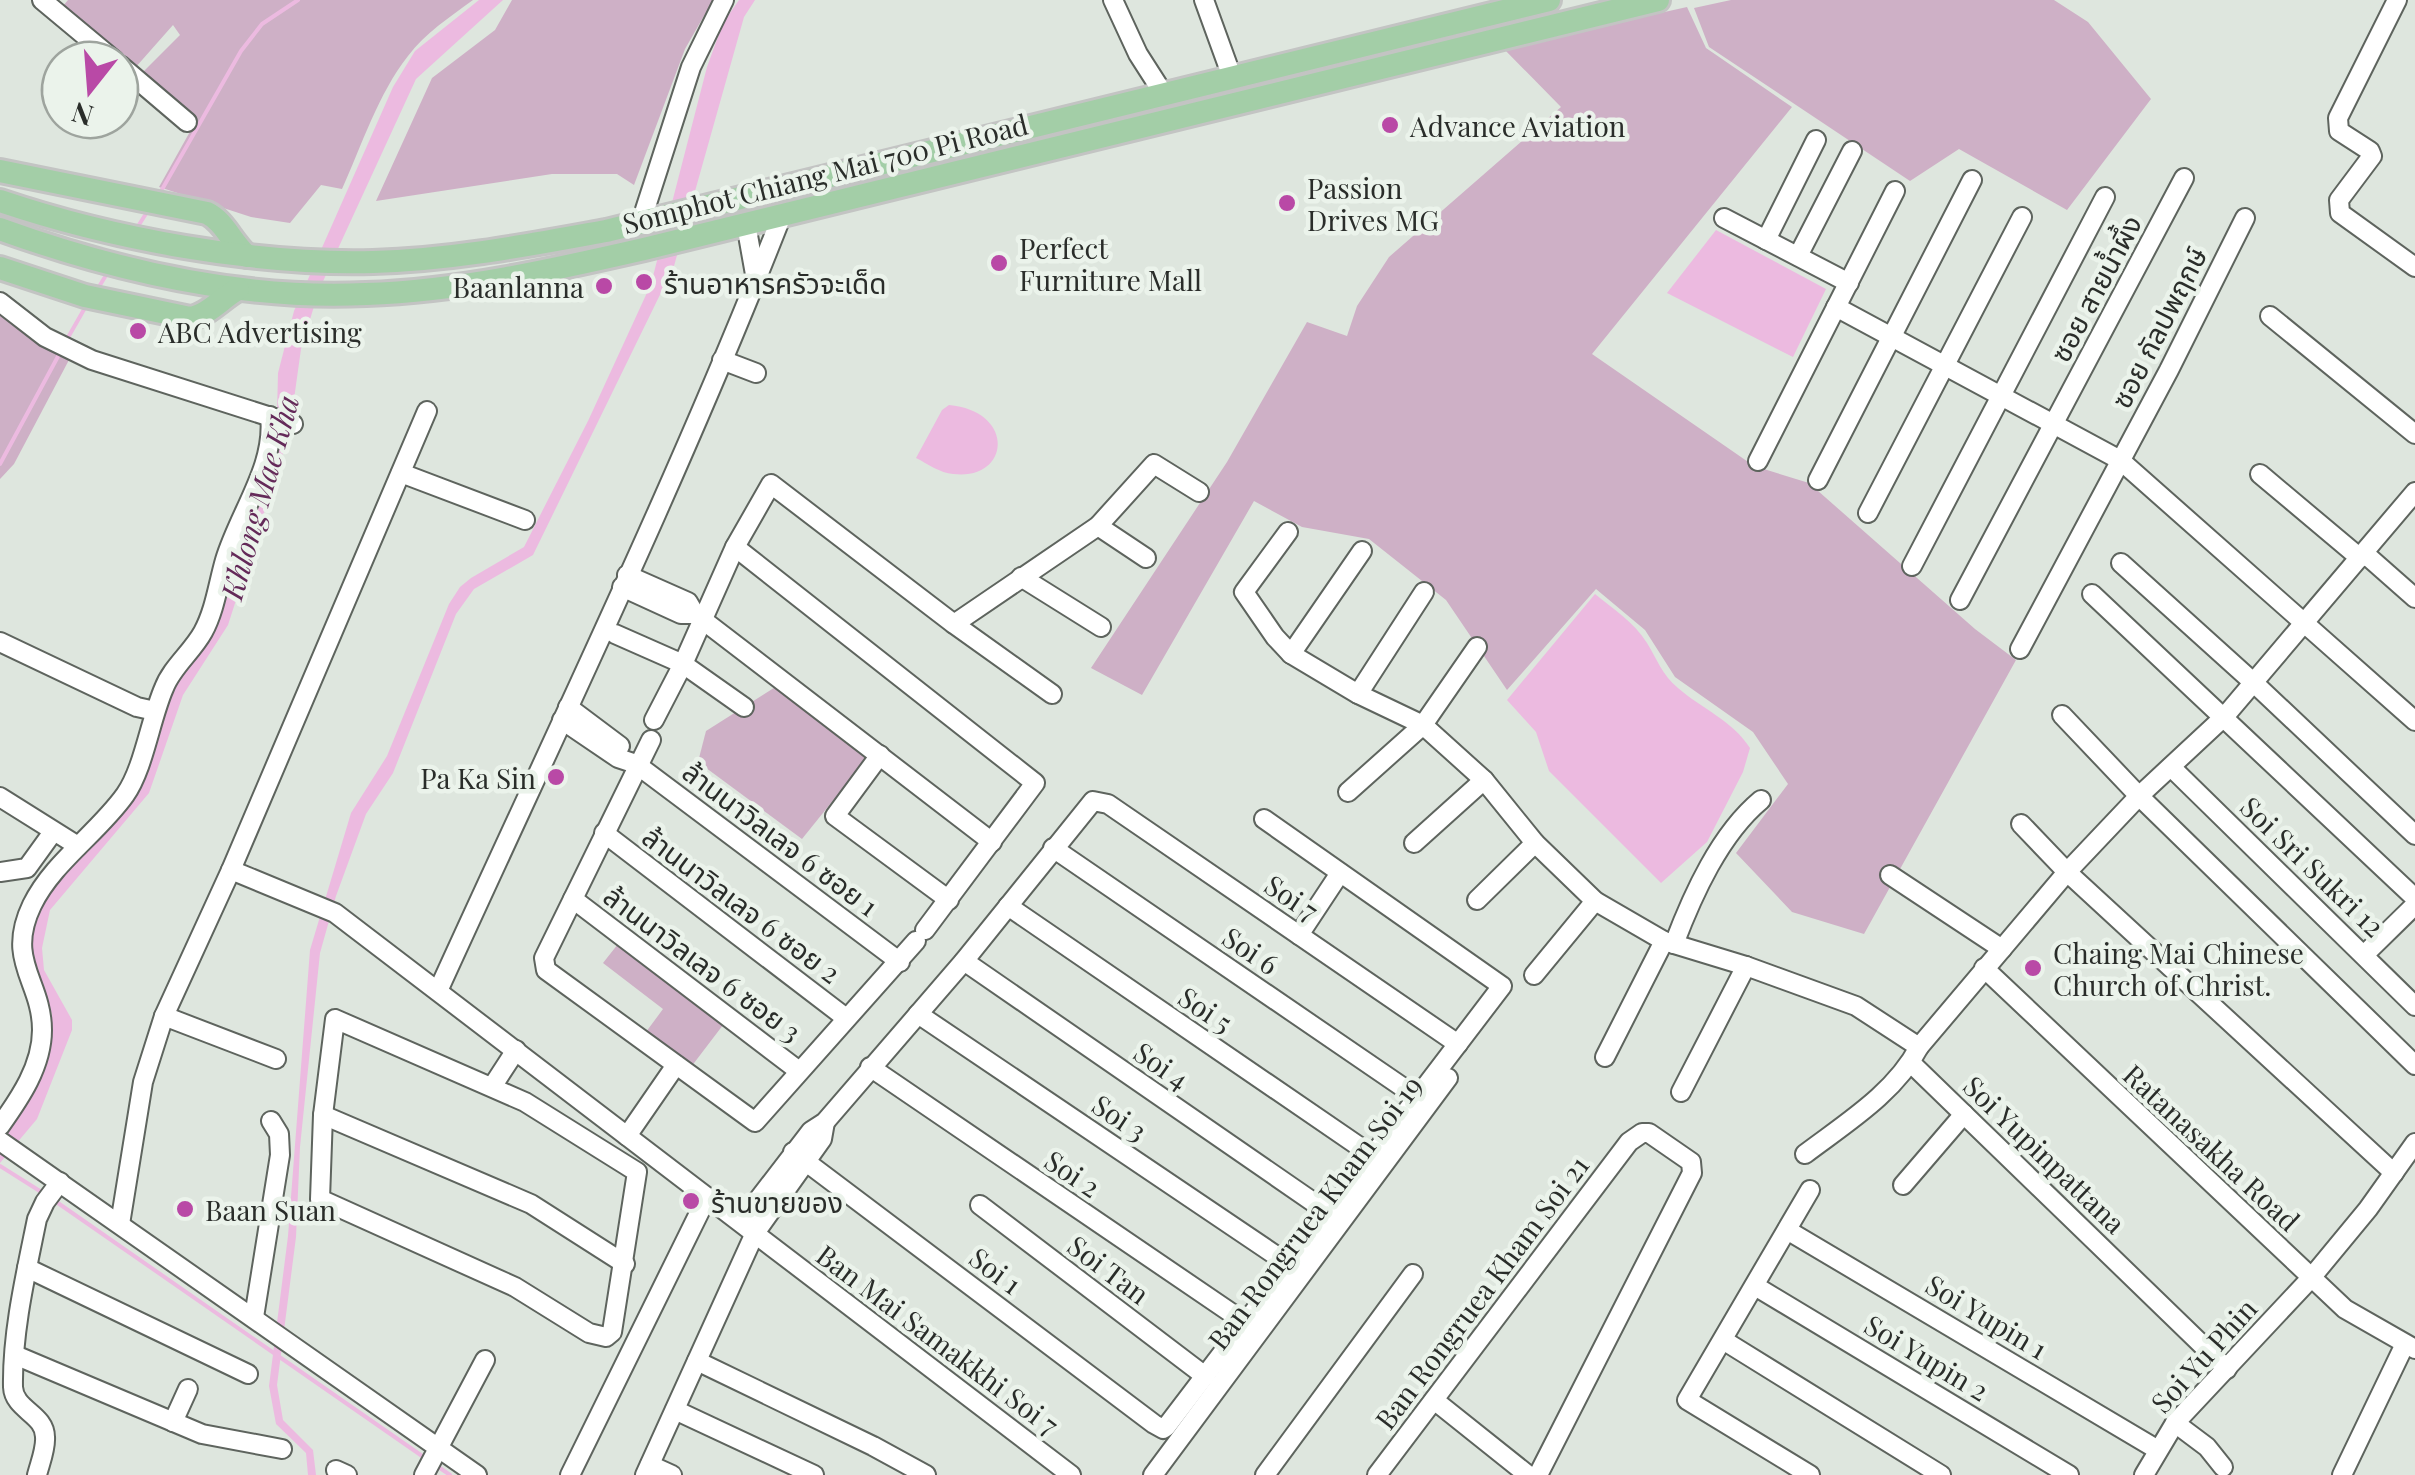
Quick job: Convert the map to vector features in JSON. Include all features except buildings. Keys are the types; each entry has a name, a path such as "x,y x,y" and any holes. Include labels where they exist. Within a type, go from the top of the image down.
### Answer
{"main road":[{"name":"Somphot Chiang Mai 700 Pi Road","path":"3,202 160,241 247,256 305,262 372,262 485,252 606,231 1549,0"},
{"name":"Somphot Chiang Mai 700 Pi Road","path":"0,229 100,261 238,289 361,295 492,281 644,249 1658,0"},
{"path":"0,171 207,213 218,218 231,242 247,256"},
{"path":"192,248 202,246 211,236 207,213"},
{"path":"0,268 85,296 190,318 202,316 238,289"},
{"path":"184,280 200,301 190,318"}],"street":[{"path":"42,0 90,40"},
{"path":"640,222 690,67 724,0"},
{"path":"1113,0 1138,54 1163,94"},
{"path":"1204,0 1232,77"},
{"path":"2396,0 2338,118 2340,131 2372,156 2339,200 2338,207 2340,213 2415,267"},
{"path":"140,83 187,122"},
{"path":"1766,240 1816,140"},
{"path":"1798,256 1852,151"},
{"name":"ซอย สายน้ำผึ้ง","path":"1960,600 2184,178"},
{"path":"1818,480 1972,180"},
{"path":"1758,462 1895,191"},
{"path":"1912,566 2105,197"},
{"path":"438,992 722,360 782,214"},
{"path":"1868,513 2022,217"},
{"path":"1724,218 1849,282"},
{"name":"ซอย กัลปพฤกษ์","path":"2020,649 2245,218"},
{"path":"746,224 756,281"},
{"path":"0,302 45,337 72,352 293,424"},
{"path":"1836,307 2120,460 2415,721"},
{"path":"2270,316 2415,434"},
{"path":"722,360 756,373"},
{"path":"120,1224 144,1082 164,1016 231,870 428,410"},
{"path":"0,1126 27,1084 42,1033 22,960 26,919 40,892 129,789 167,680 202,634 213,607 236,530 262,470 270,416"},
{"path":"954,624 1098,526 1154,464 1199,492"},
{"path":"401,473 525,520"},
{"path":"2260,474 2415,598"},
{"path":"654,720 683,664 698,616 768,485 774,484 954,624 1052,694"},
{"path":"1805,1154 1847,1126 1915,1055 2068,872 2139,796 2225,716 2415,492"},
{"path":"1098,526 1146,558"},
{"path":"1288,532 1244,592 1291,654 1362,551"},
{"path":"650,740 632,762 604,833 544,958 546,970 755,1122 761,1120 799,1071 900,962 1034,783 735,547"},
{"path":"2121,563 2415,835"},
{"path":"1021,577 1101,627"},
{"path":"624,581 682,614 698,616 992,842"},
{"path":"1358,694 1424,592"},
{"path":"2092,594 2225,716 2415,902 2364,954"},
{"path":"615,634 683,664 744,708"},
{"path":"0,642 155,712"},
{"path":"1348,792 1424,725 1477,647"},
{"name":"Soi Yupinpattana","path":"1291,654 1358,694 1424,725 1484,780 1535,843 1595,901 1669,942 1856,1006 1915,1055 1964,1114 2226,1369"},
{"name":"ล้านนาวิลเลจ 6 ซอย 1","path":"565,714 618,758 632,762 900,962"},
{"path":"2062,715 2139,796 2415,1065"},
{"path":"880,755 835,816 949,900"},
{"name":"Soi Sri Sukri 12","path":"2171,767 2415,1006"},
{"path":"1414,842 1484,780"},
{"path":"0,798 78,846"},
{"path":"1605,1057 1729,835 1761,800"},
{"name":"Soi 7","path":"1053,848 1094,801 1108,804 1458,1044"},
{"path":"1206,1376 1502,983 1264,819"},
{"path":"2021,824 2394,1173"},
{"path":"0,872 27,868 53,832"},
{"name":"ล้านนาวิลเลจ 6 ซอย 2","path":"604,833 846,1018"},
{"path":"1476,900 1535,843"},
{"path":"672,1475 648,1470 697,1361 748,1228 800,1158 811,1131 825,1122 964,962 1053,848"},
{"name":"Soi 6","path":"1053,848 1418,1098"},
{"name":"Ban Mai Samakkhi Soi 7","path":"231,870 335,913 1071,1475"},
{"path":"1299,935 1340,874"},
{"path":"1890,875 2002,949"},
{"name":"ล้านนาวิลเลจ 6 ซอย 3","path":"573,899 799,1071"},
{"path":"1534,975 1595,901"},
{"name":"Soi 5","path":"1008,906 1373,1156"},
{"name":"Soi 4","path":"964,962 1329,1213"},
{"path":"1681,1092 1746,966"},
{"name":"Ratanasakha Road","path":"1984,968 2311,1278 2345,1308 2410,1346"},
{"name":"Ban Rongruea Kham Soi 19","path":"1153,1475 1508,996 1509,989 1502,983"},
{"name":"Soi 3","path":"918,1014 1290,1265"},
{"path":"164,1016 276,1059"},
{"path":"335,1019 525,1102 637,1172 612,1332 598,1337 515,1287 320,1198 324,1115 335,1019"},
{"path":"496,1089 520,1054"},
{"path":"627,1136 676,1065"},
{"name":"Soi 2","path":"870,1068 1246,1324"},
{"path":"1903,1186 1964,1114"},
{"path":"324,1115 530,1204 624,1264"},
{"path":"261,1321 280,1155 279,1134 271,1122"},
{"name":"Ban Rongruea Kham Soi 21","path":"1377,1475 1629,1142 1642,1133 1649,1134 1690,1162 1692,1173 1538,1475"},
{"path":"0,1141 18,1154 52,1192 120,1224 477,1475"},
{"name":"Soi Yu Phin","path":"2144,1475 2175,1422 2311,1278 2415,1144"},
{"name":"Soi 1","path":"800,1158 1154,1424 1166,1427 1206,1376"},
{"path":"1810,1190 1687,1400 1810,1475"},
{"path":"37,1475 46,1438 38,1418 14,1394 16,1355 37,1218 52,1192"},
{"path":"570,1475 707,1197"},
{"name":"Soi Tan","path":"980,1205 1206,1376"},
{"name":"Soi Yupin 1","path":"1787,1230 2158,1450"},
{"path":"27,1268 248,1374"},
{"path":"1264,1475 1413,1274"},
{"name":"Soi Yupin 2","path":"1756,1286 2069,1475"},
{"path":"1724,1340 1942,1475"},
{"path":"2342,1475 2410,1346"},
{"path":"16,1355 213,1438 282,1449"},
{"path":"426,1472 485,1360"},
{"path":"697,1361 926,1475"},
{"path":"173,1422 188,1389"},
{"path":"1434,1400 1528,1475"},
{"path":"675,1410 814,1475"},
{"path":"2175,1422 2207,1447 2223,1466"}],"shaded area":[{"path":"68,0 473,0 422,40 397,71 342,189 321,185 290,223 251,217 159,187 192,128 142,73 180,35 173,25 140,62 140,40 102,40 63,6"},
{"path":"512,0 713,0 685,49 634,185 617,174 552,174 376,201 432,78 495,30"},
{"path":"1731,0 2054,0 2088,22 2151,99 2067,210 1959,149 1910,181 1709,47 1694,8"},
{"path":"1687,7 1706,48 1792,107 1592,354 1754,466 1809,483 1975,629 2016,660 1864,934 1792,912 1736,853 1788,784 1753,732 1675,677 1645,630 1596,589 1507,690 1446,600 1369,539 1302,527 1254,501 1142,695 1091,668 1227,462 1307,322 1347,336 1357,306 1389,257 1561,107 1503,48"},
{"path":"0,312 70,358 14,464 0,479"},
{"path":"777,686 868,757 802,839 698,762 706,731"},
{"path":"618,944 723,1025 691,1067 646,1032 663,1009 603,963"}],"water":[{"name":"Khlong Mae Kha","path":"479,0 503,0 416,79 319,290 301,349 289,435 228,625 183,695 149,793 50,910 42,948 44,970 72,1020 72,1030 37,1119 0,1163 0,1145 29,1092 49,1038 52,1014 24,946 37,900 127,797 170,680 203,643 277,413 278,373 294,311 393,87 415,51"},
{"path":"739,0 755,0 744,17 674,266 533,555 474,589 456,614 393,773 366,814 336,896 320,953 300,1147 296,1237 277,1385 283,1420 313,1450 316,1475 308,1475 306,1453 276,1424 269,1386 288,1236 310,950 351,813 387,756 449,604 471,578 524,547 651,284 707,67 723,23"},
{"path":"1716,230 1826,289 1793,357 1667,293"},
{"path":"949,405 971,410 986,419 995,431 995,457 986,467 953,474 916,458 942,410"},
{"path":"1595,594 1636,629 1672,683 1726,722 1750,748 1743,772 1707,842 1661,883 1549,771 1536,732 1507,700"}],"waterway":[{"path":"160,193 241,51 262,24 298,0"},
{"path":"135,231 149,209"},
{"path":"97,290 108,272"},
{"path":"66,341 86,306"},
{"path":"0,464 62,349"},
{"path":"0,1166 43,1193"},
{"path":"55,1201 425,1458"},
{"path":"437,1466 450,1475"}],"place":[{"name":"Advance Aviation","path":"1390,125"},
{"name":"Passion Drives MG","path":"1287,203"},
{"name":"Perfect Furniture Mall","path":"999,263"},
{"name":"ร้านอาหารครัวจะเด็ด","path":"644,282"},
{"name":"Baanlanna","path":"604,286"},
{"name":"ABC Advertising","path":"138,331"},
{"name":"Pa Ka Sin","path":"556,777"},
{"name":"Chaing Mai Chinese Church of Christ.","path":"2033,968"},
{"name":"ร้านขายของ","path":"691,1201"},
{"name":"Baan Suan","path":"185,1209"}]}
